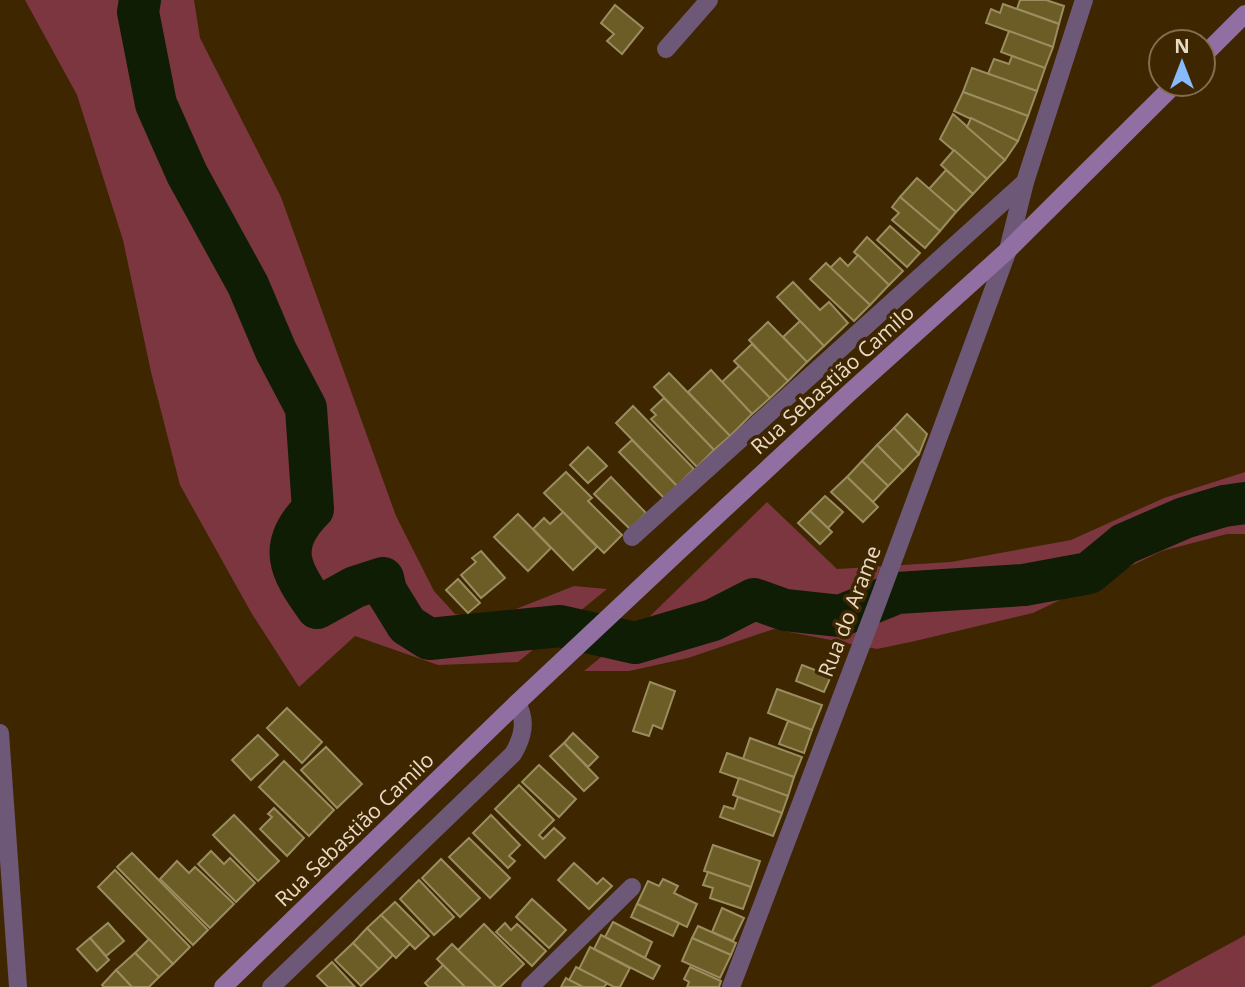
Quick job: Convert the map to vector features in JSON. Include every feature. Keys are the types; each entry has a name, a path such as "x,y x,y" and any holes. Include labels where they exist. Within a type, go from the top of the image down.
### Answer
{"main road":[{"path":"1217,42 1245,14"},
{"name":"Rua Sebastião Camilo","path":"223,987 680,550 1009,250 1161,98"}],"street":[{"path":"666,49 709,0"},
{"name":"Rua do Arame","path":"731,987 1009,250 1025,182 1084,0"},
{"name":"Rua Sebastião Camilo","path":"632,537 1025,182"},
{"path":"271,987 513,754 521,740 522,713 517,703"},
{"path":"0,733 18,987"},
{"path":"530,987 632,887"}],"shaded area":[{"path":"25,0 194,0 200,38 281,197 396,516 434,591 455,614 480,619 516,609 574,586 607,589 518,662 438,665 355,636 299,687 252,614 180,485 151,372 123,240 77,95"},
{"path":"1245,472 1245,534 1227,534 1162,551 1033,613 877,649 774,629 688,658 629,671 584,671 643,623 767,502 837,569 951,562 1071,540 1164,498"},
{"path":"1245,935 1245,987 1150,987 1240,938"}],"building":[{"path":"1020,0 1046,0 1064,6 1059,24 1017,9"},
{"path":"1003,4 1059,24 1053,47 986,23 991,9 1000,13"},
{"path":"615,5 643,28 622,54 607,41 614,34 601,23"},
{"path":"1009,31 1053,47 1045,68 1001,52"},
{"path":"1012,56 1045,68 1037,91 988,74 994,59 1009,64"},
{"path":"972,68 1037,91 1028,116 963,92"},
{"path":"963,92 1028,116 1018,141 954,111"},
{"path":"953,114 1005,160 987,179 940,139"},
{"path":"971,118 1018,141 1005,160 967,127"},
{"path":"954,150 987,179 973,194 941,165"},
{"path":"946,170 973,194 956,212 929,189"},
{"path":"917,178 956,212 940,231 900,197"},
{"path":"900,197 940,231 925,248 892,220 899,213 892,207"},
{"path":"890,226 920,253 907,267 877,240"},
{"path":"867,237 903,271 889,285 854,252"},
{"path":"858,255 889,285 870,305 830,268 840,258 848,266"},
{"path":"826,263 870,305 854,321 810,279"},
{"path":"793,282 820,310 829,302 848,323 824,346 777,297"},
{"path":"800,321 824,346 807,362 783,337"},
{"path":"768,322 807,362 788,381 749,340"},
{"path":"752,344 788,381 770,398 734,361"},
{"path":"739,366 770,398 752,414 722,382"},
{"path":"711,370 752,414 730,436 688,392"},
{"path":"669,373 730,436 714,450 654,387"},
{"path":"664,398 714,450 697,467 651,419 656,415 651,410"},
{"path":"633,406 694,469 677,486 616,423"},
{"path":"907,414 927,434 919,454 894,428"},
{"path":"894,428 919,454 903,471 877,445"},
{"path":"632,440 677,486 664,498 619,452"},
{"path":"877,445 903,471 888,486 862,461"},
{"path":"588,447 607,466 588,483 570,465"},
{"path":"862,461 888,486 873,502 847,477"},
{"path":"566,472 592,498 588,501 622,535 604,553 544,493"},
{"path":"611,477 646,513 630,529 594,494"},
{"path":"847,477 878,507 863,522 831,492"},
{"path":"825,496 843,512 828,528 810,511"},
{"path":"810,511 832,532 820,544 798,523"},
{"path":"563,512 597,547 573,570 533,529 544,518 550,524"},
{"path":"518,514 551,548 528,571 494,537"},
{"path":"481,551 505,578 481,598 461,575 476,562 472,558"},
{"path":"458,579 480,603 468,613 446,590"},
{"path":"802,665 831,676 824,692 796,681"},
{"path":"650,682 675,691 662,729 653,725 649,736 633,731"},
{"path":"777,689 822,705 812,730 768,713"},
{"path":"287,708 322,742 302,763 267,728"},
{"path":"788,721 812,730 804,753 779,744"},
{"path":"573,733 598,757 588,767 564,743"},
{"path":"258,735 278,755 251,780 232,760"},
{"path":"750,738 802,757 794,777 743,759"},
{"path":"564,743 598,778 584,791 550,756"},
{"path":"326,747 362,784 337,808 301,770"},
{"path":"727,753 794,777 788,796 720,772"},
{"path":"284,761 334,810 309,836 259,787"},
{"path":"539,765 576,799 559,817 522,782"},
{"path":"739,778 788,796 782,813 733,795"},
{"path":"519,785 554,820 539,835 543,839 554,828 565,838 545,858 495,809"},
{"path":"738,797 782,813 773,836 720,817 724,806 734,809"},
{"path":"274,808 304,838 287,856 260,829 272,817 268,814"},
{"path":"234,815 279,861 258,881 213,835"},
{"path":"491,815 520,845 509,856 515,861 508,868 473,833"},
{"path":"469,838 510,878 490,898 449,857"},
{"path":"713,845 760,861 751,887 704,871"},
{"path":"211,851 224,864 230,858 255,883 236,902 198,864"},
{"path":"132,853 208,930 193,945 117,867"},
{"path":"441,859 480,898 460,917 422,878"},
{"path":"177,861 189,873 195,867 234,904 210,928 160,879"},
{"path":"574,863 597,884 603,878 612,886 589,909 558,880"},
{"path":"115,870 190,947 173,964 98,887"},
{"path":"708,872 751,887 743,909 710,898 713,888 703,885"},
{"path":"663,879 678,886 674,893 697,904 687,927 637,904 648,881 659,886"},
{"path":"419,880 454,917 434,935 400,899"},
{"path":"532,899 566,930 549,948 516,917"},
{"path":"395,902 429,936 415,949 381,915"},
{"path":"637,904 679,923 673,936 631,917"},
{"path":"722,908 744,918 733,941 712,932"},
{"path":"381,915 410,944 396,958 367,928"},
{"path":"613,922 652,942 645,958 605,937"},
{"path":"108,923 124,941 106,956 90,938"},
{"path":"505,923 511,930 517,924 546,951 532,966 496,932"},
{"path":"484,924 524,964 500,987 496,987 458,950"},
{"path":"698,926 736,943 731,955 692,938"},
{"path":"367,928 393,955 379,969 353,943"},
{"path":"601,935 660,966 653,979 594,949"},
{"path":"90,938 109,960 97,971 77,949"},
{"path":"692,938 731,955 720,978 682,961"},
{"path":"149,939 173,964 159,977 135,953"},
{"path":"353,943 379,969 361,986 335,960"},
{"path":"452,944 496,987 465,987 437,959"},
{"path":"590,947 630,968 620,987 614,987 579,969"},
{"path":"135,953 159,977 149,987 132,987 116,970"},
{"path":"332,962 355,987 328,987 317,976"},
{"path":"443,965 465,987 429,987 425,983"},
{"path":"576,967 607,983 604,987 583,987 569,980"},
{"path":"690,967 721,981 719,987 687,987 689,982 684,979"},
{"path":"116,970 132,987 102,985"},
{"path":"566,978 569,980 583,987 561,987"}],"waterway":[{"path":"140,0 138,12 156,104 187,174 248,285 276,351 306,408 313,509 294,535 291,558 300,582 317,608 355,587 383,578 386,591 407,625 429,639 560,626 635,643 713,620 754,599 785,610 840,616 897,593 1024,585 1089,573 1124,544 1184,518 1224,506 1245,503"}]}
